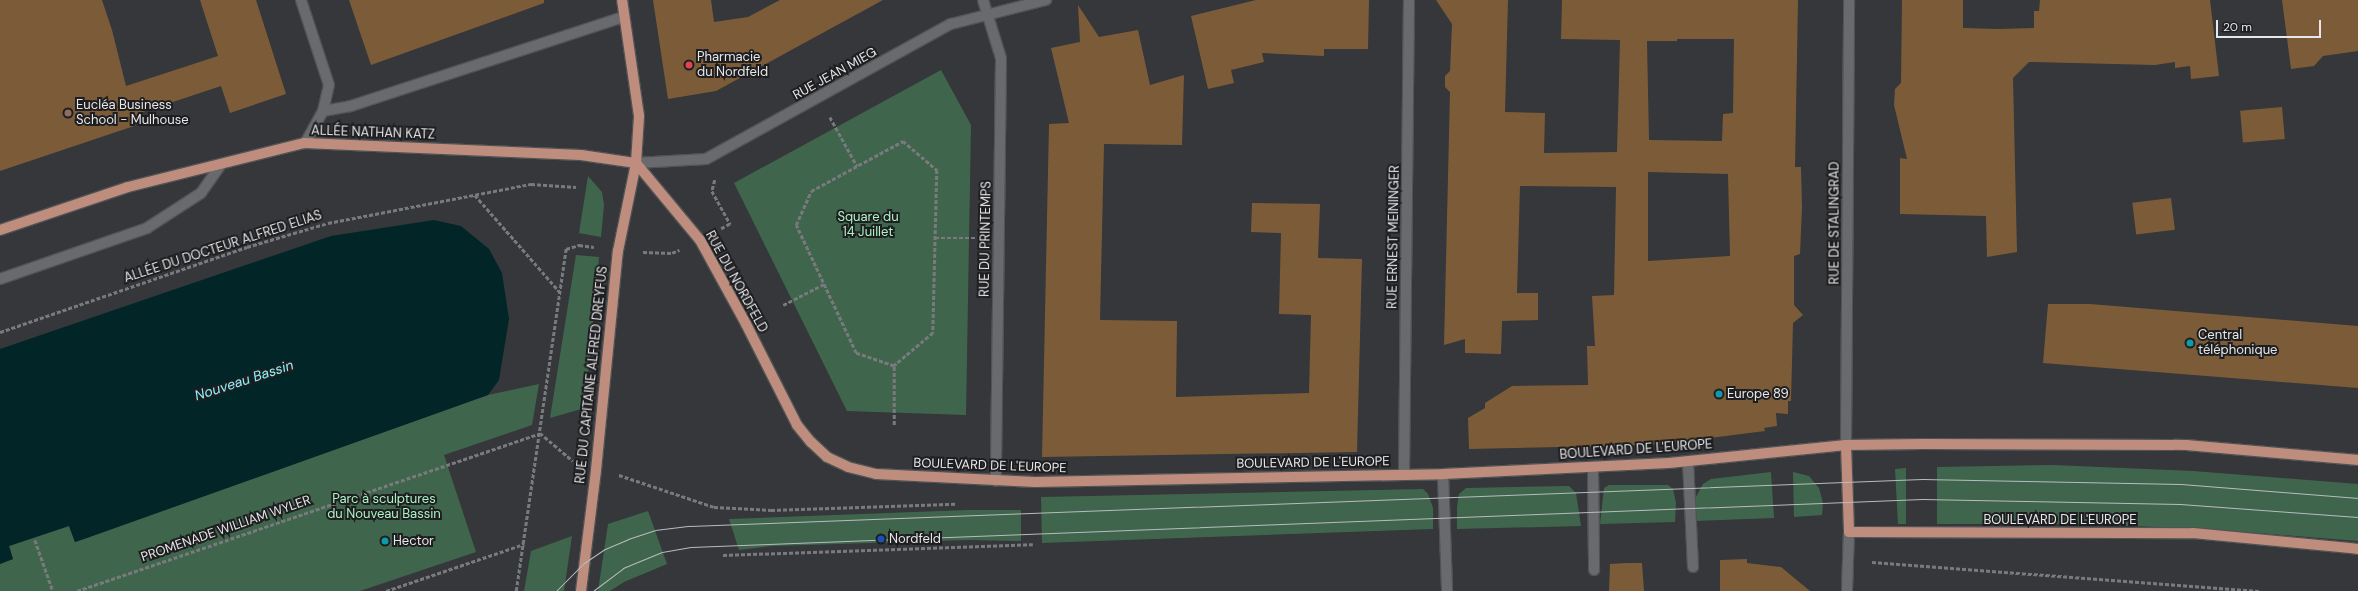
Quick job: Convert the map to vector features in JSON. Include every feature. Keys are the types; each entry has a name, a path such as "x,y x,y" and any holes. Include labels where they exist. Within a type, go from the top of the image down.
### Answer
{"main road":[{"path":"622,0 624,17"},
{"name":"RUE DU CAPITAINE ALFRED DREYFUS","path":"581,591 596,470 618,251 636,163 639,116 624,17"},
{"name":"ALLÉE NATHAN KATZ","path":"0,230 128,187 304,143 581,155 636,163"},
{"name":"RUE DU NORDFELD","path":"636,163 700,240 746,324 797,425"},
{"name":"BOULEVARD DE L'EUROPE","path":"797,425 811,442 827,457 848,467 876,474 1035,482 1444,474 1688,461 1846,445 2186,444 2358,460"},
{"path":"1846,445 1849,532"},
{"name":"BOULEVARD DE L'EUROPE","path":"1849,532 2193,533 2358,549"}],"street":[{"path":"301,0 329,85 323,111 304,143"},
{"name":"RUE DU PRINTEMPS","path":"983,0 986,14 1002,58 996,481"},
{"name":"RUE JEAN MIEG","path":"636,163 706,159 951,24 1046,0"},
{"name":"RUE ERNEST MEININGER","path":"1404,474 1410,0"},
{"name":"RUE DE STALINGRAD","path":"1846,445 1849,0"},
{"path":"323,111 351,106 624,17"},
{"path":"0,279 147,228 201,193 221,164"},
{"path":"1688,461 1692,567"},
{"path":"1593,467 1594,570"},
{"path":"1444,474 1447,591"},
{"path":"1847,591 1849,532"}],"path":[{"path":"828,113 857,166"},
{"path":"894,366 856,353 796,225 811,191 903,141 936,170 933,333 894,366 894,425"},
{"path":"516,591 566,249 580,245 618,251 672,254 730,224 712,191 717,176"},
{"name":"ALLÉE DU DOCTEUR ALFRED ELIAS","path":"0,332 247,247 328,223 532,184 576,187"},
{"path":"475,195 560,292"},
{"path":"935,238 975,238"},
{"path":"784,305 824,284"},
{"path":"540,433 574,463"},
{"name":"PROMENADE WILLIAM WYLER","path":"77,591 540,433"},
{"path":"612,472 714,507 771,510 960,504"},
{"path":"35,540 53,591"},
{"path":"386,591 524,544"},
{"path":"723,555 1033,544"},
{"path":"1849,560 2258,591"}],"green space":[{"name":"Square du 14 Juillet","path":"941,70 971,125 966,415 847,411 734,183"},
{"path":"588,176 602,192 604,205 601,237 579,233"},
{"path":"576,255 599,257 585,408 550,418"},
{"name":"Parc à sculptures du Nouveau Bassin","path":"539,384 532,425 444,455 476,552 360,591 0,591 0,564 13,559 9,546 69,526 75,542 488,395"},
{"path":"2053,465 2193,471 2358,484 2358,541 2221,530 2088,524 1937,524 1937,467"},
{"path":"1906,468 1906,524 1898,524 1895,469"},
{"path":"1771,472 1774,518 1695,521 1696,497 1703,484 1711,479"},
{"path":"1793,472 1809,476 1819,488 1823,503 1822,515 1794,517"},
{"path":"1609,485 1668,485 1673,489 1676,503 1675,522 1600,524 1604,488"},
{"path":"1569,486 1576,493 1581,526 1457,529 1457,507 1459,494 1466,488"},
{"path":"1423,489 1428,494 1433,508 1433,529 1042,543 1041,497"},
{"path":"968,510 1021,510 1021,541 969,540 773,546 739,550 729,519"},
{"path":"648,511 667,564 624,582 610,591 598,591 608,524"},
{"path":"572,536 564,591 524,591 531,551"}],"water":[{"name":"Nouveau Bassin","path":"434,220 461,226 489,249 502,273 509,319 499,380 488,395 75,542 69,526 9,546 13,559 0,564 0,349 331,236"}],"building":[{"path":"0,0 102,0 112,30 126,86 218,56 200,0 256,0 286,94 230,113 221,86 140,113 143,123 0,171"},
{"path":"349,0 544,0 544,3 371,65"},
{"path":"653,0 711,0 714,22 748,17 780,0 883,0 716,91 668,99"},
{"path":"1256,0 1369,0 1368,49 1324,49 1324,56 1262,53 1264,62 1231,70 1234,83 1208,89 1191,16"},
{"path":"1436,0 1508,0 1505,112 1545,113 1544,153 1617,152 1620,40 1561,39 1562,0 1798,0 1795,167 1801,167 1802,208 1800,254 1794,256 1794,305 1803,315 1793,323 1791,401 1788,401 1788,414 1776,413 1777,426 1764,428 1765,431 1654,445 1469,449 1468,418 1485,408 1485,403 1512,386 1588,385 1587,346 1595,346 1592,296 1614,295 1616,187 1520,186 1517,293 1538,293 1538,320 1502,321 1501,354 1465,353 1465,339 1444,345 1450,92 1445,87 1445,76 1450,71 1452,24","holes":["1677,39 1734,39 1733,113 1723,114 1722,141 1649,140 1647,41 1677,41","1648,172 1728,174 1730,256 1648,261"]},
{"path":"1902,0 1963,0 1963,28 1998,29 2034,28 2034,11 2039,11 2040,0 2210,0 2219,76 2191,79 2190,66 2175,68 2175,62 2155,65 2029,62 2013,78 2017,252 1987,257 1986,216 1900,214 1900,158 1907,159 1894,105 1895,89 1901,83"},
{"path":"2282,0 2358,0 2358,51 2323,56 2314,66 2291,69"},
{"path":"1078,5 1099,37 1138,30 1150,85 1184,75 1182,145 1104,144 1100,320 1177,321 1176,397 1309,393 1311,315 1279,314 1281,233 1251,232 1252,203 1320,204 1318,258 1362,259 1357,452 1042,457 1049,124 1069,123 1051,48 1080,42"},
{"path":"2282,107 2285,139 2243,143 2240,111"},
{"path":"2171,198 2175,230 2136,235 2132,203"},
{"name":"Central téléphonique","path":"2048,304 2090,304 2358,326 2358,388 2043,363"},
{"path":"1747,559 1747,563 1781,567 1810,591 1720,591 1720,560"},
{"path":"1642,563 1644,591 1609,591 1610,564"}],"tram line":[{"path":"556,591 584,563 605,549 655,530 690,526 1922,479 2181,484 2358,498"},
{"path":"593,591 623,568 662,552 691,547 1922,499 2180,504 2358,517"}],"place":[{"name":"Pharmacie du Nordfeld","path":"689,65"},
{"name":"Eucléa Business School - Mulhouse","path":"68,113"},
{"name":"Central téléphonique","path":"2190,343"},
{"name":"Europe 89","path":"1719,394"},
{"name":"Nordfeld","path":"881,539"},
{"name":"Hector","path":"385,541"}]}
